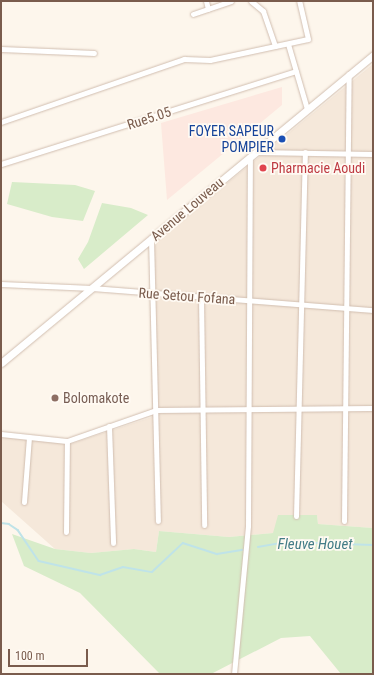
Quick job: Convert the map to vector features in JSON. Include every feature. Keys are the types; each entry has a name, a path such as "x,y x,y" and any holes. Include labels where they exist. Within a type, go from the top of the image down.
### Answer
{"main road":[{"name":"Avenue Louveau","path":"1,363 373,54"}],"street":[{"path":"206,1 208,9"},
{"path":"193,14 228,1"},
{"path":"251,1 263,11 275,46"},
{"path":"1,122 184,59 210,60 308,39 299,1"},
{"path":"288,44 308,109"},
{"path":"1,49 94,53"},
{"name":"Rue5.05","path":"1,166 296,71"},
{"path":"344,521 349,74"},
{"path":"296,516 297,409 305,152"},
{"path":"234,674 248,526 249,300 253,154 305,152 373,154"},
{"path":"151,238 158,521"},
{"name":"Rue Setou Fofana","path":"1,284 92,288 373,310"},
{"path":"201,297 204,525"},
{"path":"1,434 67,440 156,410 373,408"},
{"path":"109,426 113,543"},
{"path":"24,502 29,437"},
{"path":"66,532 67,440"}],"shaded area":[{"path":"373,64 373,528 318,524 317,515 273,533 229,537 159,531 156,552 134,549 91,553 55,549 1,501 1,437 70,444 152,417 149,247"},
{"path":"282,87 282,105 167,200 161,123"}],"green space":[{"path":"12,182 75,185 95,191 83,221 52,217 7,204"},
{"path":"102,203 131,208 148,215 84,269 78,259 88,242"},
{"path":"278,515 317,515 318,524 373,528 373,674 341,674 310,636 281,638 211,674 160,674 80,593 24,566 12,534 55,549 91,553 134,549 156,552 159,531 229,537 273,533"}],"waterway":[{"name":"Fleuve Houet","path":"1,523 9,524 18,530 39,561 100,575 123,567 152,572 183,543 217,554 243,550"},
{"name":"Fleuve Houet","path":"258,547 287,542 373,545"}],"place":[{"name":"FOYER SAPEUR POMPIER","path":"282,139"},
{"name":"Pharmacie Aoudi","path":"263,168"},
{"name":"Bolomakote","path":"55,398"}]}
